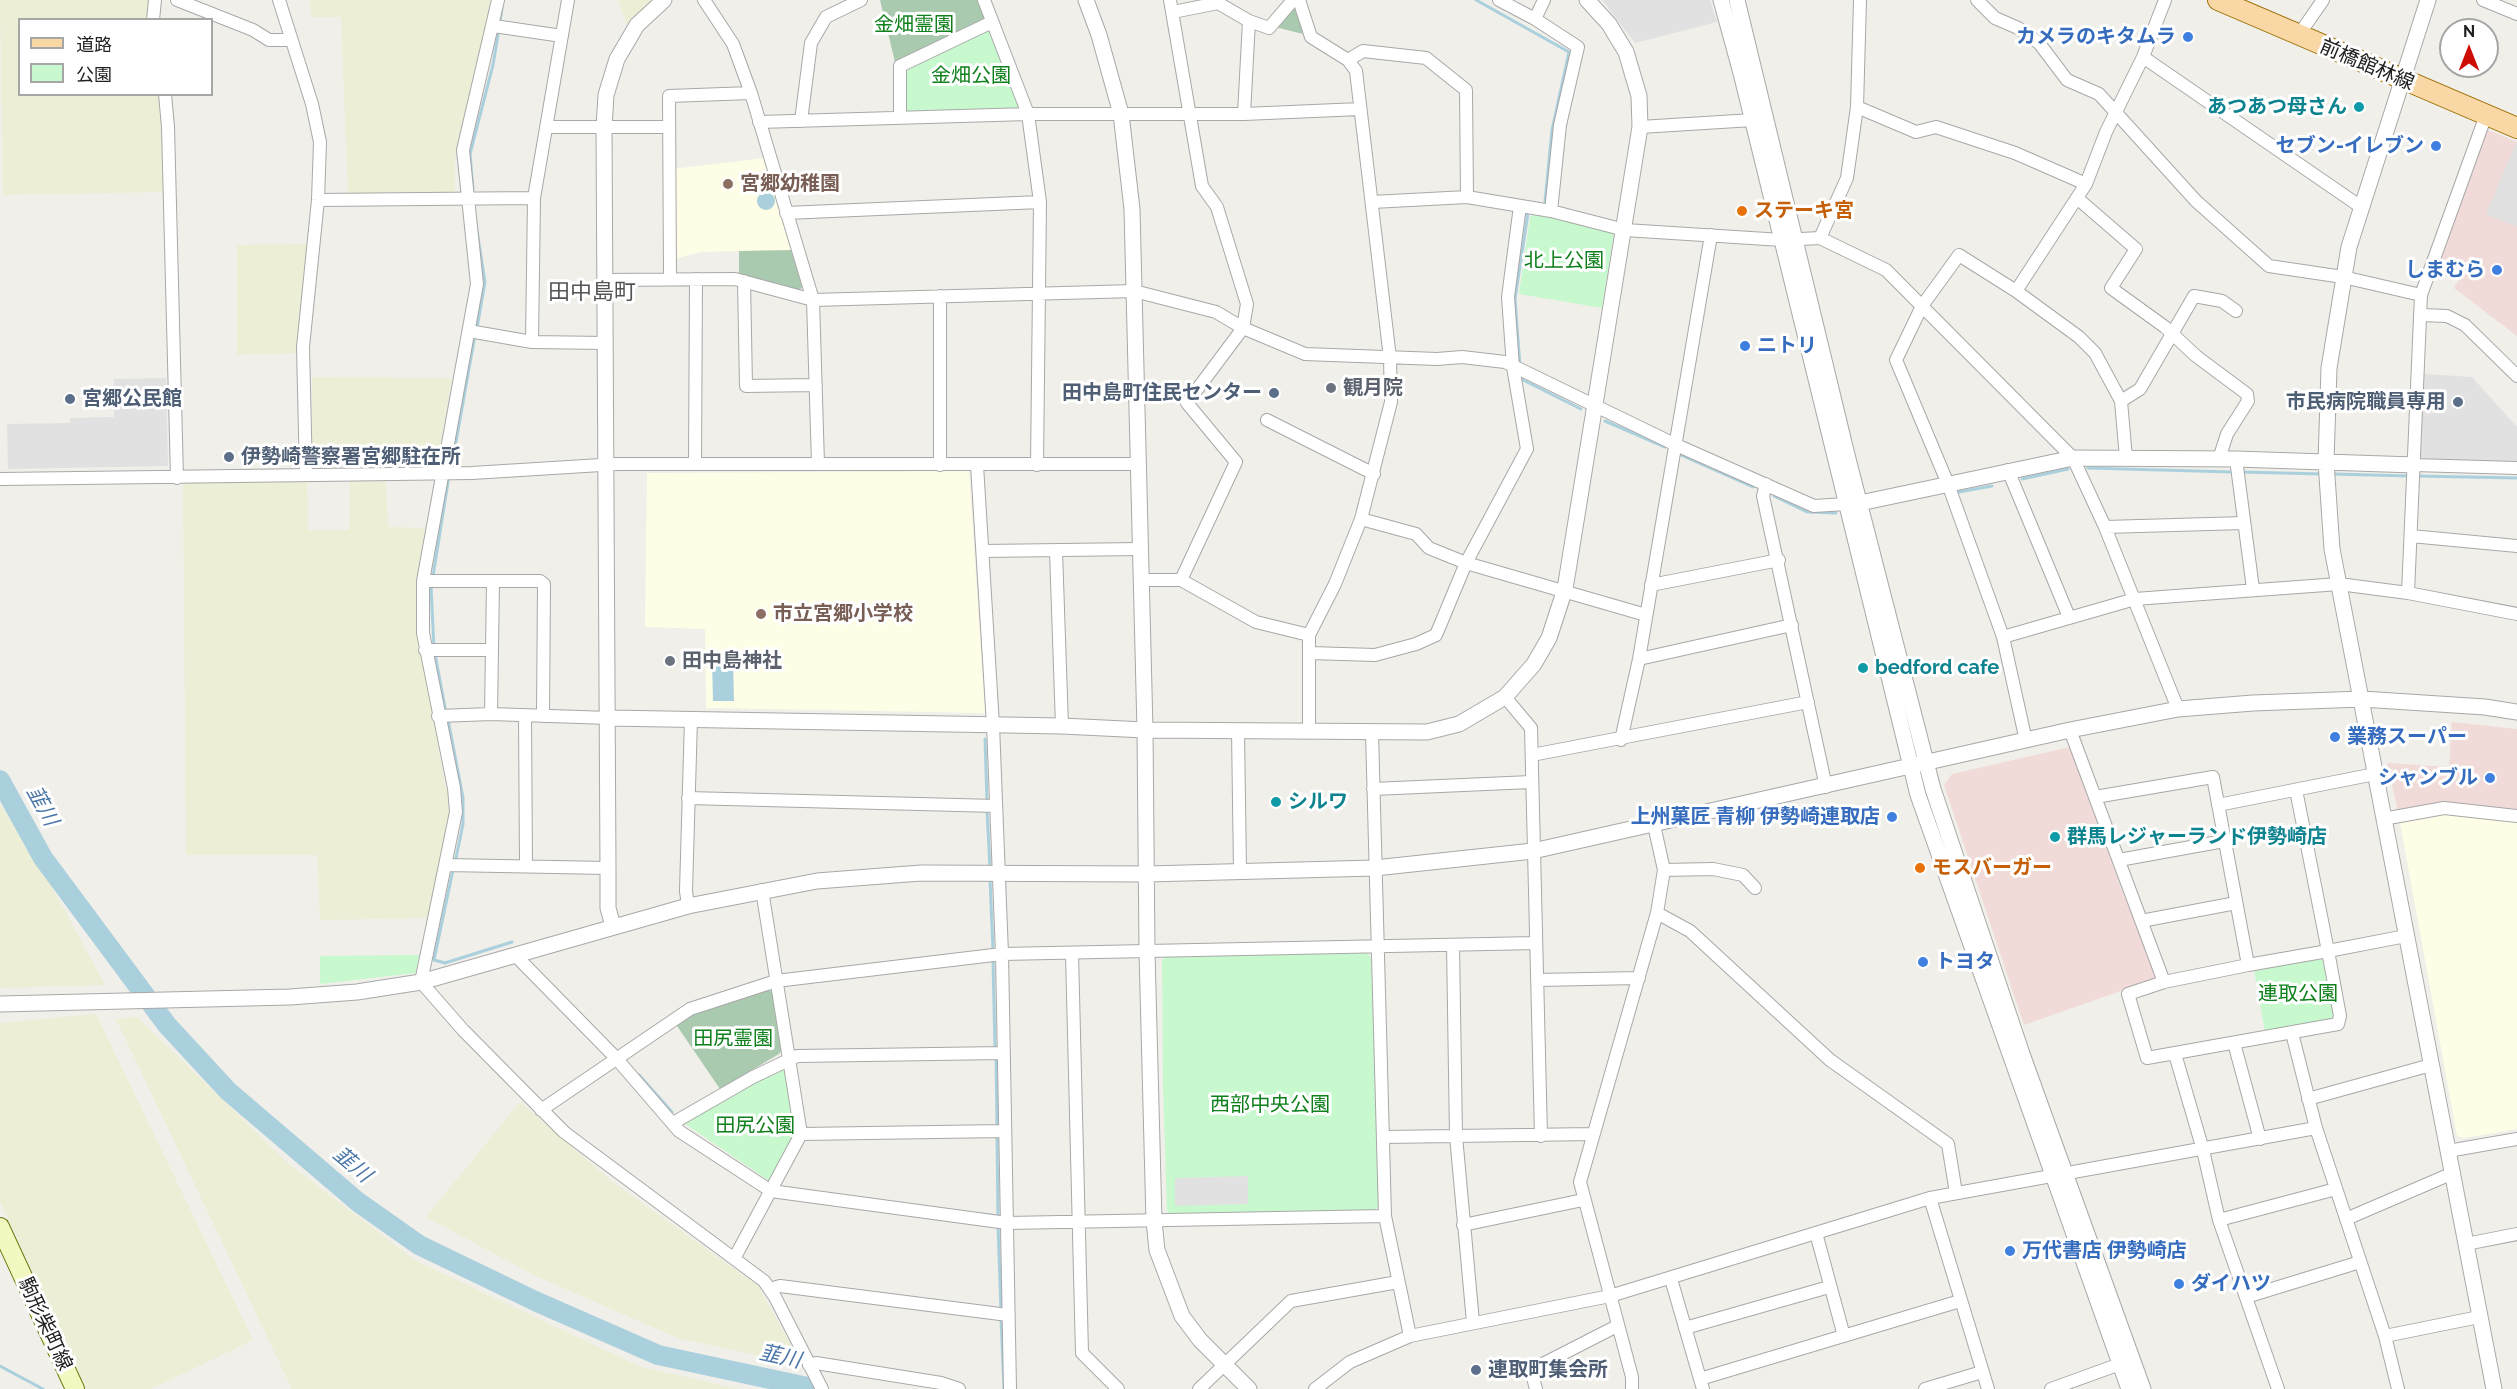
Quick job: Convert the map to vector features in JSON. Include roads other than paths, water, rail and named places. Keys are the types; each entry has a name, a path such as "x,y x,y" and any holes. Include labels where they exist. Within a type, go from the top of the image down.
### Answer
{"main road":[{"name":"前橋館林線","path":"2218,0 2517,128"},
{"name":"駒形柴町線","path":"0,1227 75,1389"}],"street":[{"path":"153,18 155,0"},
{"path":"177,0 253,30 269,40 291,40"},
{"path":"279,0 312,104 320,142 318,200 303,347 306,475"},
{"path":"421,982 456,812 454,788 425,650 423,581 477,284 463,150 494,26 498,0"},
{"path":"532,342 534,198 568,0"},
{"path":"613,926 608,908 609,718 604,127 606,95 617,59 637,25 664,0"},
{"path":"704,0 733,44 751,93 813,300 818,464"},
{"path":"801,121 811,43 826,17 861,0"},
{"path":"984,0 1028,114 1040,202 1037,465"},
{"path":"1086,0 1099,35 1121,114 1132,208 1145,730 1147,952 1154,1221 1157,1250 1182,1316 1224,1365 1249,1389"},
{"path":"1181,580 1236,462 1187,403 1243,328 1247,304 1216,207 1202,186 1172,6 1218,3 1250,21 1269,28 1293,0"},
{"path":"1299,0 1311,37 1348,60 1356,71 1390,358 1391,402 1361,519 1335,584 1309,635 1309,732"},
{"path":"1499,0 1535,19 1578,47 1560,125 1551,211"},
{"path":"1535,19 1544,0"},
{"path":"438,716 491,714 1062,726 1145,730 1427,732 1459,724 1505,698 1534,664 1549,638 1565,589 1640,127 1639,96 1626,52 1610,24 1587,0"},
{"path":"1721,0 1789,241"},
{"path":"1737,0 1789,241 1853,503 1910,767 1939,859 2143,1389"},
{"path":"1820,238 1847,178 1857,107 1860,0"},
{"path":"1977,0 1995,18 2018,28 2039,43 2067,80 2099,94 2118,112 2196,201 2270,266 2343,277 2421,295"},
{"path":"2016,291 2086,184 2106,132 2118,112 2143,57 2165,0"},
{"path":"2428,0 2361,207 2343,277 2329,368 2326,462 2332,549 2494,1389"},
{"path":"2483,0 2517,14"},
{"path":"2298,36 2318,2"},
{"path":"1244,114 1250,21"},
{"path":"900,118 900,66 992,22"},
{"path":"494,26 562,36"},
{"path":"1348,60 1363,51 1426,58 1466,90 1467,197"},
{"path":"2143,57 2361,207"},
{"path":"670,278 669,96 751,93"},
{"path":"165,96 177,478"},
{"path":"1857,107 1916,132 1936,126 2015,153 2086,184"},
{"path":"759,122 1028,114 1191,116 1359,109"},
{"path":"2408,593 2421,295 2486,115"},
{"path":"1640,127 1753,120"},
{"path":"547,126 669,127"},
{"path":"1372,202 1467,197 1551,211 1625,230 1789,241 1820,238 1886,270 2073,458 2105,527 2178,709"},
{"path":"318,200 534,198"},
{"path":"2077,198 2136,249 2111,288 2165,327 2170,335 2247,394 2248,401 2227,434 2219,459"},
{"path":"786,213 1040,202"},
{"path":"1310,653 1375,655 1416,644 1436,635 1466,563 1527,449 1512,367 1508,297 1520,206"},
{"path":"1621,740 1639,659 1711,235"},
{"path":"2026,741 2003,637 1948,484 1896,360 1922,306 1959,255 2016,291 2079,337 2095,353 2121,401 2126,459"},
{"path":"605,280 670,278 744,281 813,300 1134,291 1216,312 1243,328 1305,354 1390,358 1462,357 1505,362 1674,444 1814,506 1853,503 2073,458 2236,459 2517,468"},
{"path":"696,279 696,464"},
{"path":"744,281 746,386 816,385"},
{"path":"940,296 940,465"},
{"path":"2121,401 2140,389 2194,296 2222,301 2236,311"},
{"path":"2421,315 2447,316 2465,325 2517,376"},
{"path":"469,331 532,342 605,343"},
{"path":"1267,420 1374,474"},
{"path":"2236,459 2253,589"},
{"path":"0,479 442,474 607,465 1137,464"},
{"path":"977,465 993,725 1002,954 1010,1389"},
{"path":"2008,470 2069,617"},
{"path":"1766,484 1763,496 1779,560 1826,787"},
{"path":"1853,503 1926,764 2129,1389"},
{"path":"1361,519 1416,534 1429,548 1466,563 1565,589 1646,615"},
{"path":"2105,527 2244,523"},
{"path":"2410,536 2517,546"},
{"path":"983,551 1140,549"},
{"path":"1056,551 1062,726"},
{"path":"1651,585 1779,560"},
{"path":"1140,580 1181,580 1256,622 1309,635"},
{"path":"423,581 540,581 544,584 543,716"},
{"path":"491,714 493,582"},
{"path":"2003,637 2135,599 2339,584 2408,593 2517,614"},
{"path":"1639,659 1792,625"},
{"path":"425,650 491,650"},
{"path":"1505,698 1531,729 1540,1136"},
{"path":"0,1004 290,997 357,992 421,982 688,906 817,881 888,876 999,873 1147,874 1375,868 1533,851 1826,787 2070,730 2178,709 2253,703 2362,699 2485,707 2517,712"},
{"path":"1532,755 1621,740 1808,702"},
{"path":"525,716 526,866"},
{"path":"688,906 691,719"},
{"path":"2070,730 2164,982"},
{"path":"1238,731 1240,871"},
{"path":"1372,732 1385,1216 1410,1336"},
{"path":"2218,805 2375,774"},
{"path":"2095,797 2213,777 2247,965"},
{"path":"1373,789 1531,782"},
{"path":"2296,790 2328,951 2340,1016 2338,1024 2147,1058 2128,994 2164,982 2247,965 2328,951 2406,936"},
{"path":"688,798 996,806"},
{"path":"2383,819 2444,808 2517,816"},
{"path":"1632,1389 1632,1377 1580,1182 1657,913 1664,870 1654,825"},
{"path":"2119,860 2224,841"},
{"path":"446,865 608,868"},
{"path":"1664,870 1713,869 1743,874 1755,888"},
{"path":"735,1257 801,1134 762,890"},
{"path":"2141,921 2236,903"},
{"path":"1657,913 1690,931 1830,1060 1948,1144 1956,1193"},
{"path":"541,1110 690,1009 777,981 1002,954 1536,943"},
{"path":"1453,945 1456,1136 1473,1322"},
{"path":"1072,954 1082,1353 1118,1389"},
{"path":"516,955 616,1058 686,1137 771,1191 1007,1223 1385,1216"},
{"path":"1538,980 1639,978"},
{"path":"421,982 564,1132 735,1257 770,1288 822,1389"},
{"path":"2292,1033 2316,1128 2385,1336 2398,1389"},
{"path":"2234,1043 2260,1139"},
{"path":"673,1123 789,1059 1003,1053"},
{"path":"2175,1054 2203,1150 2219,1220 2278,1389"},
{"path":"2308,1099 2431,1065"},
{"path":"1315,1389 1350,1362 1410,1336 1610,1296 1930,1198 2316,1128"},
{"path":"801,1134 1004,1131"},
{"path":"1384,1137 1593,1134"},
{"path":"2448,1151 2517,1139"},
{"path":"2346,1219 2453,1173"},
{"path":"2219,1220 2336,1189"},
{"path":"1930,1198 1988,1389"},
{"path":"1463,1225 1583,1200"},
{"path":"1816,1233 1844,1336"},
{"path":"2466,1244 2517,1234"},
{"path":"2246,1297 2360,1262"},
{"path":"1671,1279 1701,1384 1844,1336 1960,1301"},
{"path":"1199,1389 1291,1301 1398,1282"},
{"path":"770,1288 780,1286 1008,1315"},
{"path":"1684,1328 1829,1287"},
{"path":"2385,1336 2479,1317"},
{"path":"1536,1389 1531,1370 1617,1326"},
{"path":"811,1369 816,1363 941,1383 959,1389"},
{"path":"2052,1389 2120,1364"},
{"path":"1926,1389 1982,1372"}],"water":[{"path":"766,192 772,195 775,201 772,207 766,210 760,207 757,201 760,195"},
{"path":"712,660 733,660 734,701 713,701"}],"waterway":[{"path":"1476,0 1569,52 1552,130 1545,202"},
{"path":"500,22 502,8"},
{"path":"473,189 470,154 493,65 498,35"},
{"path":"1520,366 1515,299 1528,213"},
{"path":"477,231 485,282 477,328"},
{"path":"451,470 475,335"},
{"path":"1521,379 1581,409"},
{"path":"1605,421 1665,447"},
{"path":"1681,455 1753,487"},
{"path":"2088,468 2233,472"},
{"path":"2022,479 2068,469"},
{"path":"2240,472 2323,474"},
{"path":"2333,474 2410,476"},
{"path":"433,576 449,476"},
{"path":"2417,476 2517,478"},
{"path":"1959,492 1992,486"},
{"path":"1774,496 1807,512 1836,513"},
{"path":"431,586 434,648"},
{"path":"435,654 446,713"},
{"path":"448,719 463,798 463,824 455,863"},
{"path":"985,739 987,803"},
{"name":"韮川","path":"0,780 43,858 167,1025 228,1091 358,1202 419,1245 535,1301 658,1355 817,1389"},
{"path":"987,810 990,869"},
{"path":"453,870 434,960 445,963 512,942"},
{"path":"990,879 993,950"},
{"path":"993,960 995,1049"},
{"path":"996,1056 997,1127"},
{"path":"639,1075 672,1112"},
{"path":"997,1134 998,1216"},
{"path":"983,1214 997,1216"},
{"path":"998,1225 1001,1311"},
{"path":"1001,1318 1004,1389"},
{"path":"0,1366 43,1389"}],"place":[{"name":"カメラのキタムラ","path":"2188,37"},
{"name":"あつあつ母さん","path":"2359,107"},
{"name":"セブン-イレブン","path":"2436,146"},
{"name":"宮郷幼稚園","path":"728,184"},
{"name":"ステーキ宮","path":"1742,211"},
{"name":"しまむら","path":"2497,270"},
{"name":"ニトリ","path":"1745,346"},
{"name":"観月院","path":"1331,388"},
{"name":"田中島町住民センター","path":"1274,393"},
{"name":"宮郷公民館","path":"70,399"},
{"name":"市民病院職員専用","path":"2458,402"},
{"name":"伊勢崎警察署宮郷駐在所","path":"229,457"},
{"name":"市立宮郷小学校","path":"761,614"},
{"name":"田中島神社","path":"670,661"},
{"name":"bedford cafe","path":"1863,668"},
{"name":"業務スーパー","path":"2335,737"},
{"name":"シャンブル","path":"2490,778"},
{"name":"シルワ","path":"1276,802"},
{"name":"上州菓匠 青柳 伊勢崎連取店","path":"1892,817"},
{"name":"群馬レジャーランド伊勢崎店","path":"2055,837"},
{"name":"モスバーガー","path":"1920,868"},
{"name":"トヨタ","path":"1923,962"},
{"name":"万代書店 伊勢崎店","path":"2010,1251"},
{"name":"ダイハツ","path":"2179,1284"},
{"name":"連取町集会所","path":"1476,1370"}],"district":[{"name":"田中島町","path":"592,292"}],"park label":[{"name":"金畑霊園","path":"914,25"},
{"name":"金畑公園","path":"971,76"},
{"name":"北上公園","path":"1564,261"},
{"name":"連取公園","path":"2298,994"},
{"name":"田尻霊園","path":"733,1039"},
{"name":"西部中央公園","path":"1270,1105"},
{"name":"田尻公園","path":"755,1126"}]}
